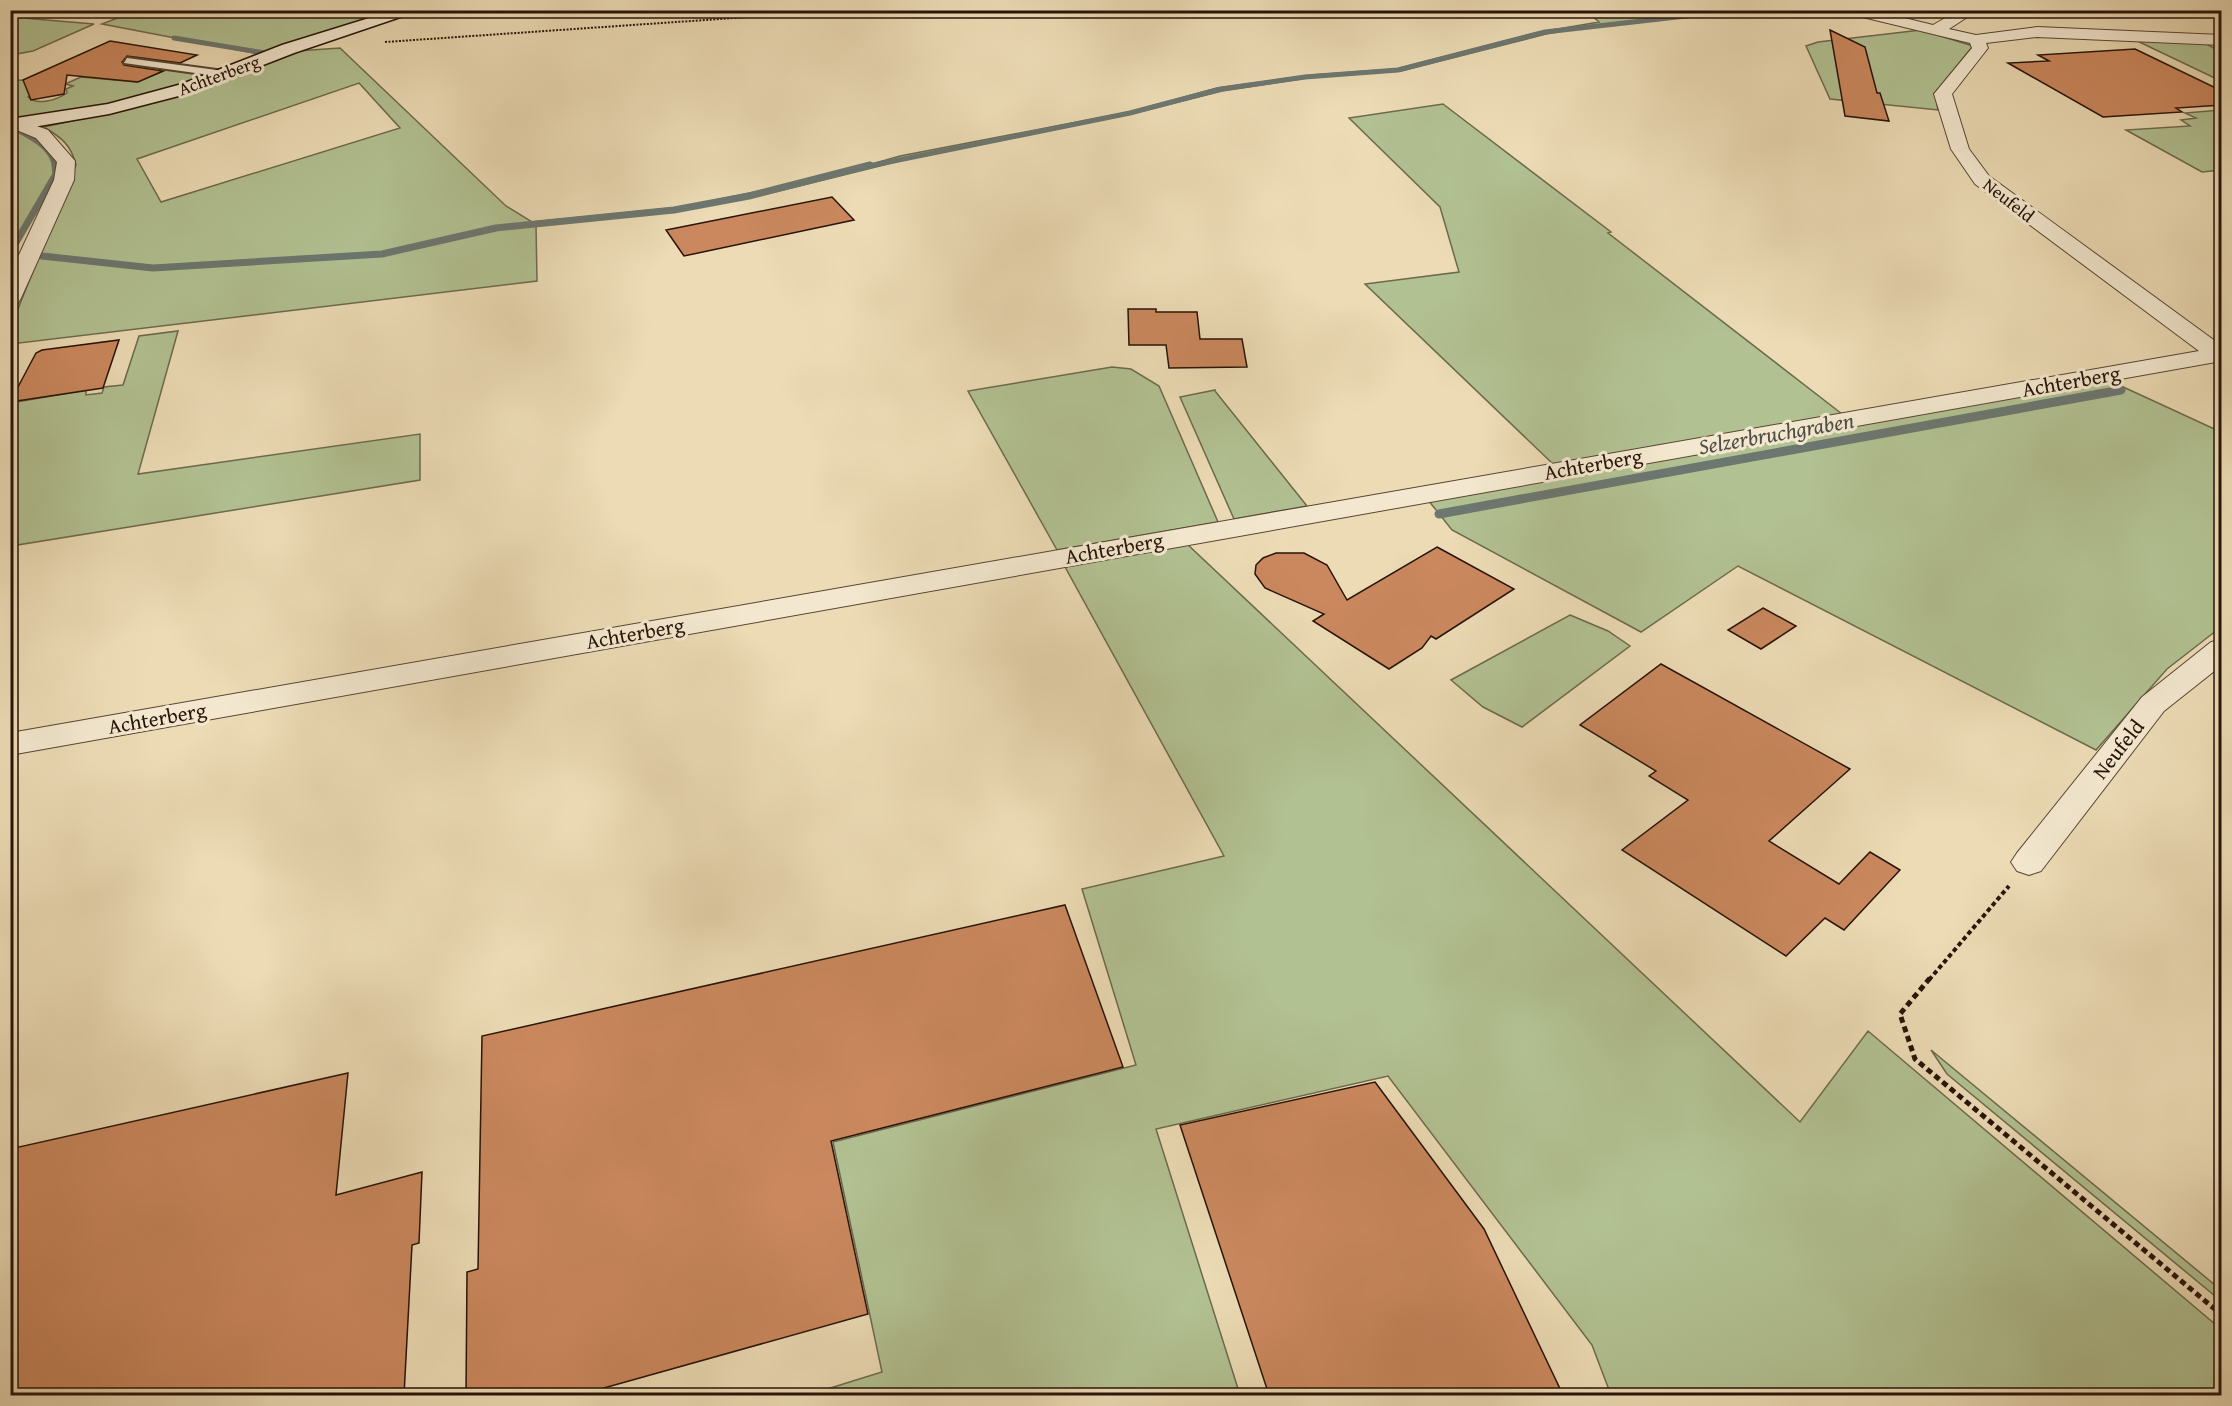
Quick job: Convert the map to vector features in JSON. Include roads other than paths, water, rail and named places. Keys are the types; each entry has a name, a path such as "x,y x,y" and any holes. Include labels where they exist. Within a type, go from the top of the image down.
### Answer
{"street":[{"name":"Achterberg","path":"15,125 109,109 188,88 288,50 413,10"},
{"path":"1851,10 1976,40 2037,32 2222,40"},
{"path":"1935,30 1971,10"},
{"name":"Neufeld","path":"1976,40 1980,48 1943,94 1960,149 1982,180 2220,356"},
{"name":"Achterberg","path":"10,298 64,180 66,160 42,134 15,125"},
{"name":"Achterberg","path":"10,744 2220,356"},
{"name":"Neufeld","path":"2029,862 2153,704 2222,649"}],"lane":[{"path":"127,61 224,74"}],"waterway":[{"path":"864,167 1130,113 1221,89 1305,77 1398,70 1545,32 1739,10"},
{"path":"174,38 265,53 274,50"},
{"path":"16,129 45,148 55,167"},
{"path":"11,251 56,174 55,165"},
{"path":"42,256 153,268 382,254 496,228 674,210 749,196 870,165"},
{"name":"Selzerbruchgraben","path":"1439,514 2121,390"}]}
